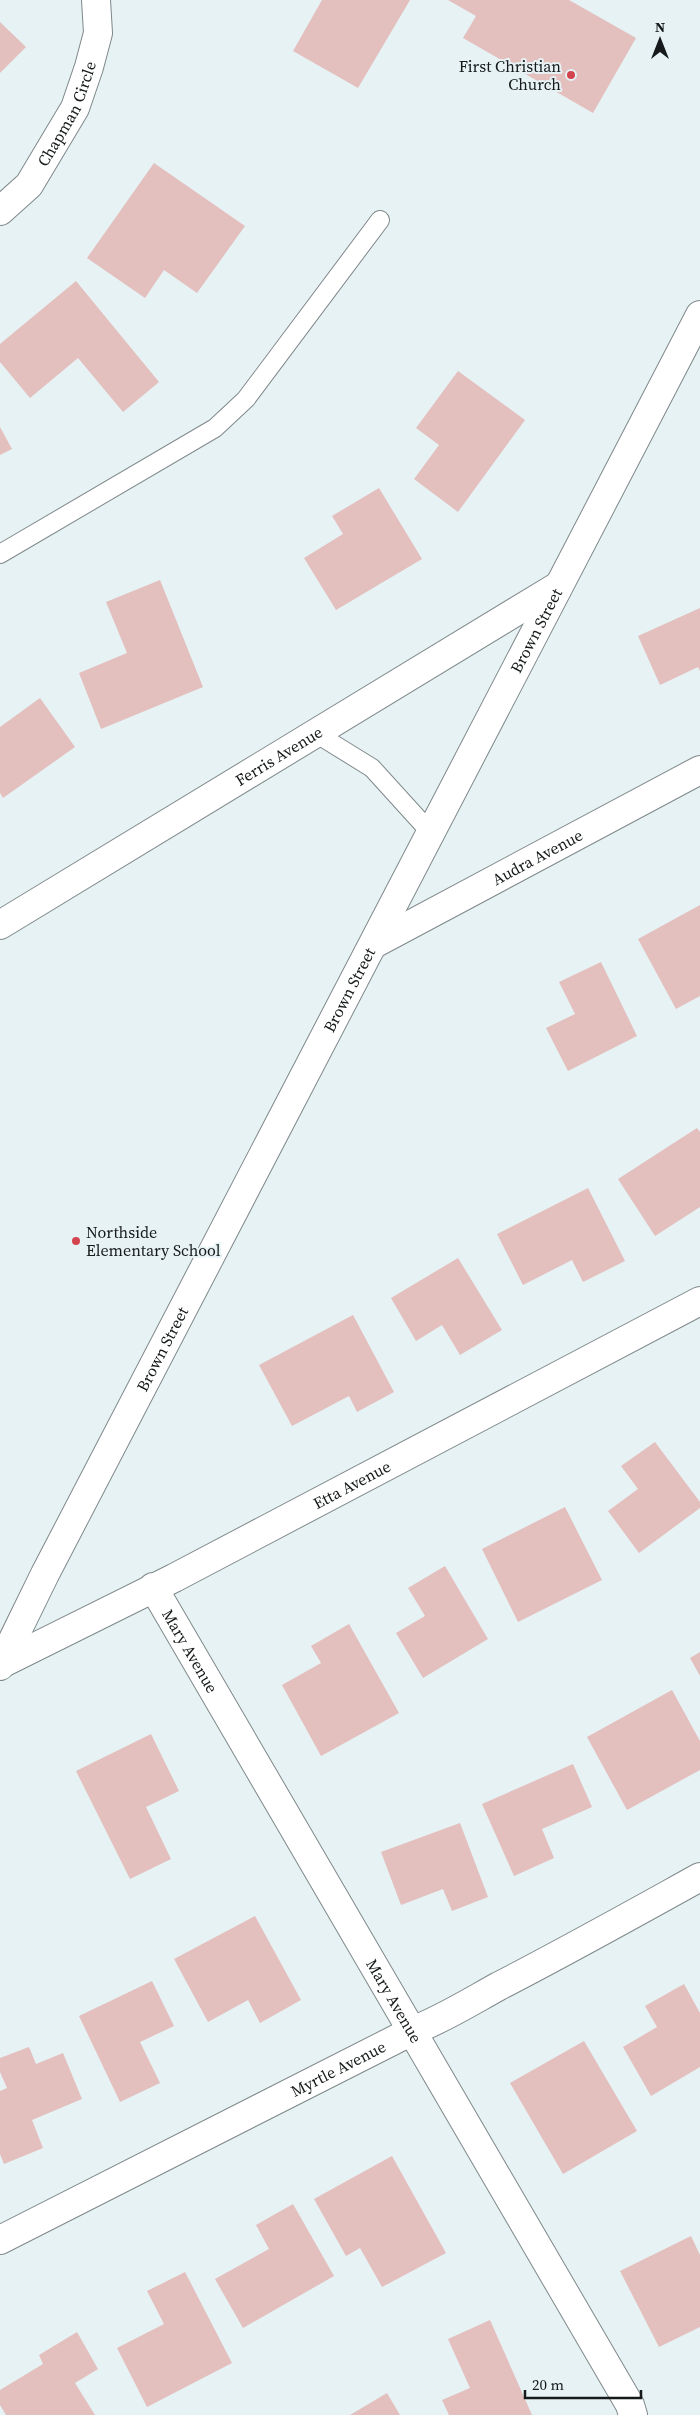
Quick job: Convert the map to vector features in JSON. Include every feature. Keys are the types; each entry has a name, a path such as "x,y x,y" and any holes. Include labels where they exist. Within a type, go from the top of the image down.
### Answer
{"street":[{"name":"Chapman Circle","path":"0,211 29,185 75,108 98,33 96,0"},
{"name":"Brown Street","path":"0,1665 700,315"},
{"name":"Ferris Avenue","path":"0,925 558,586"},
{"name":"Audra Avenue","path":"374,944 700,770"},
{"name":"Etta Avenue","path":"0,1665 700,1301"},
{"name":"Mary Avenue","path":"153,1587 630,2405 633,2415"},
{"name":"Myrtle Avenue","path":"0,2240 412,2031 440,2021 476,1999 568,1951 700,1877"}],"lane":[{"path":"0,554 215,428 246,399 380,220"},
{"path":"316,734 372,768 431,833"}],"building":[{"path":"322,0 410,0 358,88 293,51"},
{"name":"First Christian Church","path":"448,0 569,0 636,38 593,113 463,38 476,16"},
{"path":"0,22 26,47 0,73"},
{"path":"154,163 245,226 197,293 164,270 145,298 87,258"},
{"path":"76,281 159,382 123,412 78,358 30,398 0,362 0,344"},
{"path":"458,371 525,420 458,512 414,479 439,445 416,428"},
{"path":"0,427 12,449 0,455"},
{"path":"379,488 422,559 336,610 304,558 343,534 332,516"},
{"path":"160,580 203,687 101,729 79,673 127,653 106,602"},
{"path":"700,608 700,671 698,667 660,685 638,636"},
{"path":"40,698 75,747 3,798 0,793 0,727"},
{"path":"700,905 700,996 676,1009 638,939"},
{"path":"601,962 637,1036 568,1071 546,1028 575,1014 559,982"},
{"path":"697,1128 700,1132 700,1207 655,1236 618,1179"},
{"path":"588,1188 625,1261 583,1282 572,1260 523,1285 497,1234"},
{"path":"458,1258 502,1330 460,1355 442,1325 416,1341 391,1298"},
{"path":"353,1315 394,1392 357,1412 349,1396 292,1426 259,1365"},
{"path":"655,1442 700,1502 700,1508 639,1553 608,1511 638,1489 621,1466"},
{"path":"565,1507 602,1580 518,1622 482,1549"},
{"path":"445,1566 488,1639 423,1678 396,1633 425,1616 408,1588"},
{"path":"349,1624 399,1713 321,1756 282,1685 321,1663 311,1646"},
{"path":"700,1652 700,1676 690,1658"},
{"path":"672,1690 700,1741 700,1770 627,1810 587,1737"},
{"path":"151,1734 179,1791 146,1807 171,1859 130,1879 76,1771"},
{"path":"573,1764 592,1807 542,1829 554,1858 514,1876 482,1804"},
{"path":"460,1823 488,1897 452,1911 443,1889 401,1905 381,1852"},
{"path":"255,1916 301,2000 260,2023 248,2000 208,2022 174,1959"},
{"path":"152,1981 174,2026 140,2042 160,2083 120,2102 79,2016"},
{"path":"684,1984 700,2013 700,2067 651,2096 623,2047 657,2027 645,2006"},
{"path":"584,2041 637,2131 563,2174 510,2083"},
{"path":"29,2047 36,2064 63,2053 82,2099 32,2120 43,2148 4,2164 0,2154 0,2091 7,2088 0,2072 0,2058"},
{"path":"392,2156 446,2253 382,2287 360,2248 346,2256 314,2199"},
{"path":"293,2204 334,2276 243,2328 215,2279 269,2249 256,2225"},
{"path":"691,2236 700,2255 700,2327 659,2347 620,2271"},
{"path":"185,2272 232,2363 147,2407 117,2348 164,2324 147,2291"},
{"path":"490,2320 532,2415 449,2415 442,2400 470,2388 448,2339"},
{"path":"77,2332 98,2369 75,2383 95,2415 6,2415 0,2405 0,2390 43,2364 39,2355"},
{"path":"387,2393 400,2415 350,2415"}],"place":[{"name":"First Christian Church","path":"571,75"},
{"name":"Northside Elementary School","path":"76,1241"}]}
